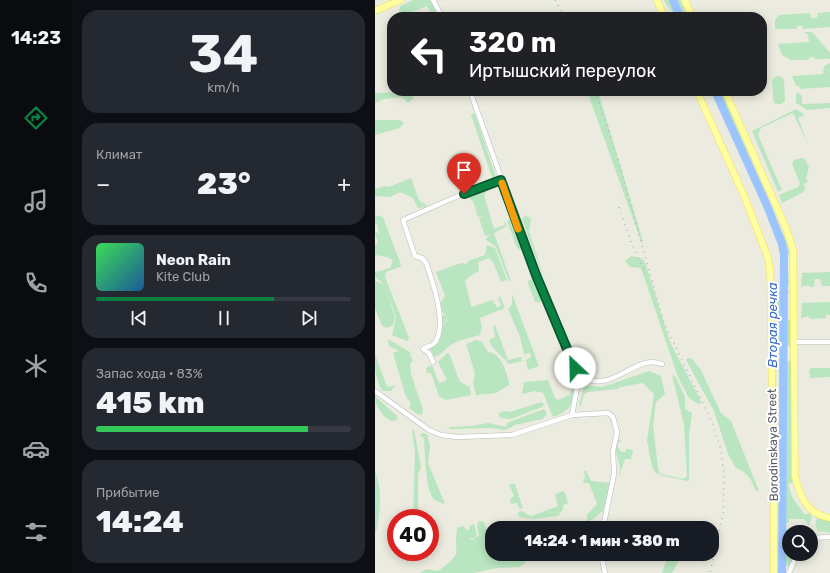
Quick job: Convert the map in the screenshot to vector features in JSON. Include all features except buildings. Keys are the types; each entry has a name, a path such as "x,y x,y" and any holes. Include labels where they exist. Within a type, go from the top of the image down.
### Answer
{"main road":[{"path":"375,11 400,0"},
{"path":"657,0 662,12"},
{"path":"685,0 690,12"},
{"name":"Borodinskaya Street","path":"699,96 742,190 771,269 774,573"},
{"name":"Borodinskaya Street","path":"727,96 786,228 793,249 795,476 799,492 808,507 817,514 830,518"}],"street":[{"path":"433,0 439,12"},
{"path":"472,96 536,275 579,376 572,415"},
{"path":"433,362 429,353 423,349 433,345 437,340 439,329 438,300 426,263 422,258 415,256 403,220 458,196 501,180"},
{"path":"795,342 830,342"},
{"path":"579,376 593,382 604,382 646,364 654,362 662,364"},
{"path":"375,391 429,430 441,435 458,437 512,435 572,415 608,413 611,415 616,429 613,451 614,474 604,521"},
{"path":"818,538 830,537"},
{"path":"602,561 605,573"},
{"path":"789,573 794,561"}],"green space":[{"path":"413,0 432,0 438,12 430,12 427,6 412,12 399,12 400,6"},
{"path":"664,0 680,0 686,12 672,12"},
{"path":"830,12 830,27 803,29 802,26 798,26 796,29 775,29 775,20 779,15 810,13 811,18 817,18 818,13"},
{"path":"805,32 812,32 830,53 830,59 814,59 814,57 809,57 809,60 791,60 782,55 778,44 809,42 808,34 805,34"},
{"path":"830,63 830,87 800,89 799,86 796,86 792,76 823,74 824,66"},
{"path":"777,76 782,77 784,80 785,101 781,104 775,104 773,100 772,80"},
{"path":"387,92 387,96 413,96 413,99 408,103 402,97 384,99 375,103 375,93"},
{"path":"799,93 802,96 802,104 830,103 830,108 807,110 796,103 796,94"},
{"path":"589,96 599,96 642,238 642,244"},
{"path":"713,96 723,96 786,240 790,254 787,254 789,285 783,283 780,246 767,210"},
{"path":"796,109 805,115 798,118 808,144 793,113 761,128 758,135 782,190 778,192 752,131"},
{"path":"473,113 475,114 497,180 493,180 471,115"},
{"path":"375,120 400,120 404,123 400,128 375,135"},
{"path":"802,158 805,159 809,167 806,178 808,182 803,184 806,189 802,193 782,203 779,195 798,187 800,184 792,163 794,160"},
{"path":"411,178 419,200 426,205 426,207 418,208 413,198 400,192 390,197 375,196 375,189 385,186 389,187"},
{"path":"483,190 487,191 484,195 494,229 505,225 504,220 507,226 494,233 511,281 508,279 496,247 485,239 491,234 485,236 479,218 485,216 478,217 473,201 470,200 469,197"},
{"path":"375,215 383,217 401,265 400,267 386,272 385,277 409,338 407,341 392,335 396,318 385,285 395,318 393,325 387,328 382,326 375,309 375,281 384,284 375,277 375,272 390,268 393,260 387,257 375,255 375,246 378,243 375,232 379,233 377,224 375,223"},
{"path":"526,215 531,219 529,231 546,284 522,219"},
{"path":"510,218 522,246 521,250 517,248 507,221"},
{"path":"487,245 495,248 507,280 501,282 493,262 489,258 478,262 479,271 465,281 471,307 493,300 497,308 501,305 498,298 500,296 505,308 480,318 482,327 480,335 452,344 440,355 434,357 430,348 439,342 444,323 448,321 446,315 443,313 440,304 445,296 436,272 461,263 467,264 468,261 485,255"},
{"path":"632,256 643,259 646,265 670,342 701,401 700,405 689,398 678,377 641,268 630,267 625,261"},
{"path":"830,272 830,286 822,286 820,279 815,279 814,287 810,287 808,285 801,287 802,273"},
{"path":"533,279 536,280 542,296 540,303 535,302 528,283 528,281"},
{"path":"777,291 788,291 791,293 788,293 788,320 791,320 790,346 778,346"},
{"path":"512,294 539,366 528,370 526,360 531,357 530,353 524,354 520,337 508,309 512,304"},
{"path":"830,302 830,315 826,315 826,318 810,319 808,316 801,318 802,303"},
{"path":"446,315 447,321 443,323 442,316"},
{"path":"495,325 508,360 521,357 522,361 509,364 492,347 489,340 495,337 493,327"},
{"path":"388,339 410,352 411,355 407,357 411,356 413,361 410,363 411,374 423,410 422,415 417,414 409,408 411,404 405,394 393,353 399,351 389,346"},
{"path":"476,340 482,342 488,352 493,353 500,359 506,373 509,385 496,393 476,395 473,383 475,373 466,344"},
{"path":"447,353 449,353 460,382 470,387 471,395 446,400 439,396 431,373 427,373 426,368 432,365 439,383 447,380 438,362"},
{"path":"375,354 387,387 396,385 391,391 382,391 378,382"},
{"path":"691,358 701,370 721,413 731,421 759,491 755,490 746,474 736,468 728,454 714,411 686,360"},
{"path":"779,360 791,361 791,475 793,482 788,484 792,497 805,515 809,513 812,516 809,525 804,519 789,519 789,523 780,523"},
{"path":"811,368 830,368 830,377 810,378 809,371"},
{"path":"649,371 661,376 665,394 656,402 653,425 660,474 684,479 687,476 684,425 672,375 675,376 685,397 685,409 692,413 689,436 688,481 663,476 656,473 652,467 647,441 654,394 643,383 620,387 618,389 588,392 584,394 581,406 579,405 584,385 602,387"},
{"path":"577,378 574,397 570,407 553,417 543,393 535,391 522,394 524,382 548,380 555,398 558,400 570,395 573,380"},
{"path":"375,396 397,416 397,420 391,421 382,414 376,403"},
{"path":"541,402 544,404 542,407 511,419 501,418 498,414 504,411 510,412"},
{"path":"544,409 547,413 543,419 514,425 505,430 491,428 449,429 450,427 472,426 488,423 506,427 507,423"},
{"path":"414,429 421,467 418,474 418,509 413,509 415,452 412,431"},
{"path":"422,433 427,434 430,446 428,463 445,504 438,502 431,495 427,480 424,438 420,436"},
{"path":"618,440 622,440 618,443 618,447 621,452 625,452 626,449 633,450 631,459 625,459 619,476 620,468 616,450"},
{"path":"375,471 378,478 380,500 377,529 375,533"},
{"path":"584,471 586,471 591,481 610,483 603,511 588,521 585,521 587,520 587,515 597,504 589,483 584,483 583,480 585,478"},
{"path":"509,484 515,484 523,509 519,508 517,503 511,504 510,499 514,496"},
{"path":"563,491 568,503 563,505 563,509 558,516 534,519 519,517 517,513 521,511 531,516 558,506 555,494"},
{"path":"817,518 830,521 830,533 818,531 818,525 815,525"},
{"path":"479,521 483,521 485,525 485,561 525,561 524,564 519,567 497,568 473,573 420,573 426,569 438,571 452,560 456,553 457,528 463,526 468,531 471,525 474,524 477,534 475,538 479,536 477,525"},
{"path":"780,530 782,530 782,561 793,561 790,566 780,563"},
{"path":"666,561 678,561 672,573 662,573"}],"waterway":[{"name":"Вторая речка","path":"673,0 678,12"},
{"name":"Вторая речка","path":"717,96 768,208 782,244 784,255 782,573"}],"railway":[{"path":"555,0 562,12"},
{"path":"597,96 617,156 664,323 713,424 721,450 724,473 723,513 710,573"},
{"path":"619,207 632,244 644,270"}],"slow traffic":[{"path":"502,183 518,229"}],"route":[{"path":"464,194 501,180 536,275 575,368"}]}
